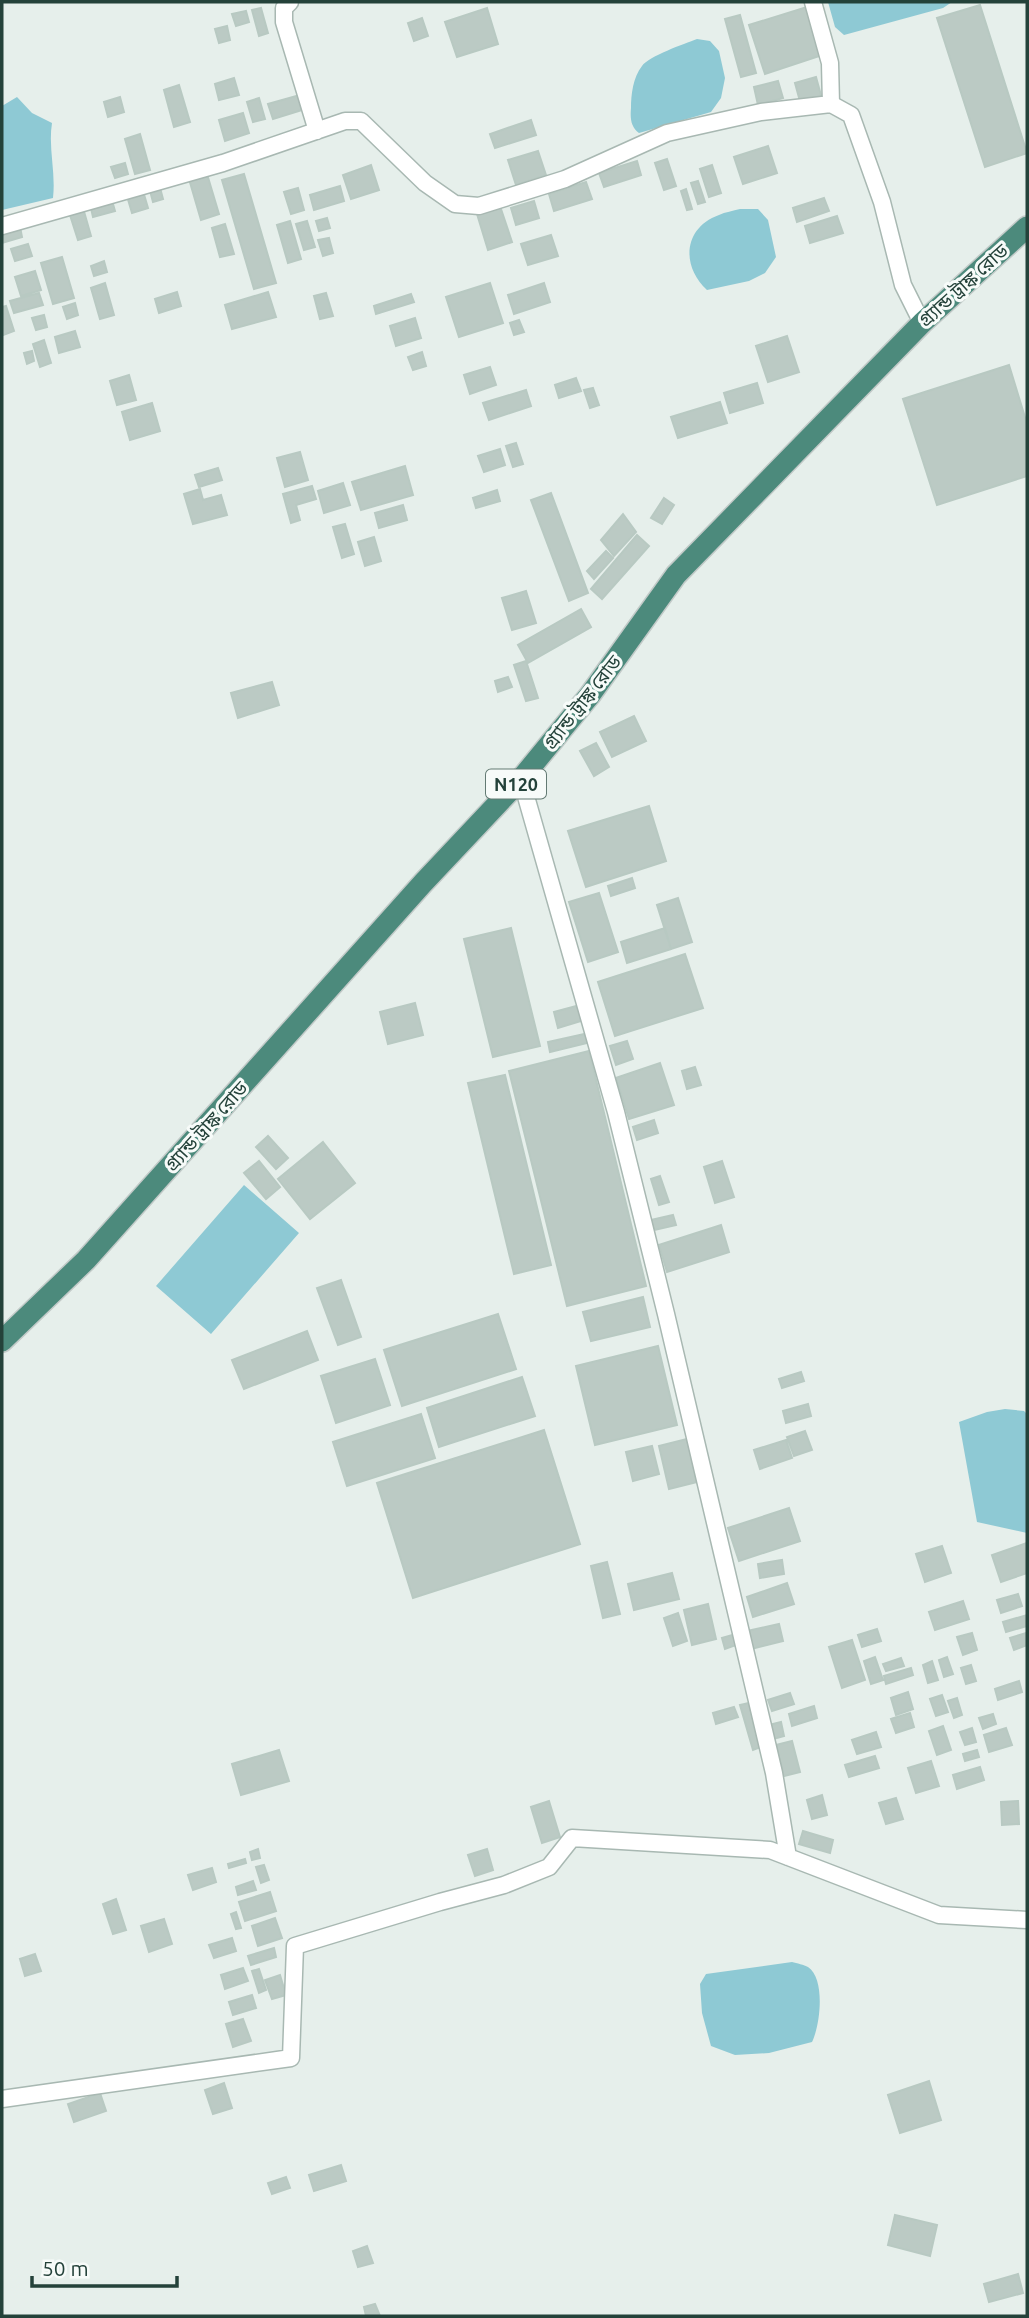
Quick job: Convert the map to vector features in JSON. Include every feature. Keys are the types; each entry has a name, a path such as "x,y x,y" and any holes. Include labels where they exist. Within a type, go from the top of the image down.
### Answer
{"highway":[{"name":"গ্র্যান্ড ট্রাঙ্ক রোড","path":"2,1341 86,1260 423,883 521,779 590,695 676,575 922,323 1027,227"}],"street":[{"path":"290,2 284,8 284,22 317,131"},
{"path":"813,2 830,63 831,104"},
{"path":"2,226 223,163 345,121 361,121 425,183 455,204 479,206 565,179 667,133 761,112 831,104 851,115 883,202 903,285 922,323"},
{"path":"521,779 616,1112 653,1260 748,1656 774,1773 788,1857"},
{"path":"2,2099 291,2058 295,1946 504,1885 549,1867 572,1838 770,1850 939,1915 1027,1920"}],"water":[{"path":"828,2 952,2 943,8 844,35 835,27"},
{"path":"697,39 710,41 719,51 725,78 721,98 711,112 639,133 633,125 631,98 639,70 652,58"},
{"path":"17,97 32,113 52,123 53,198 2,210 2,106"},
{"path":"740,209 758,209 768,220 776,257 765,273 749,281 707,290 693,270 690,259 693,238 707,221"},
{"path":"244,1185 299,1233 211,1334 156,1286"},
{"path":"1005,1409 1024,1411 1027,1414 1027,1533 977,1522 959,1422"},
{"path":"792,1962 808,1967 817,1982 820,2003 812,2042 769,2053 735,2055 711,2046 702,2013 700,1984 706,1974"}],"building":[{"path":"980,5 1027,153 985,167 937,18"},
{"path":"807,7 822,55 765,74 749,25"},
{"path":"261,8 268,33 259,36 252,10"},
{"path":"487,8 498,44 457,57 445,22"},
{"path":"246,11 249,22 236,26 232,14"},
{"path":"740,15 756,73 741,77 725,19"},
{"path":"422,18 428,36 414,41 408,23"},
{"path":"227,26 230,40 219,43 215,29"},
{"path":"816,77 822,99 801,105 795,83"},
{"path":"234,78 239,95 219,100 215,84"},
{"path":"778,81 783,98 758,105 754,87"},
{"path":"179,85 190,122 174,127 164,90"},
{"path":"300,95 305,109 273,119 268,104"},
{"path":"120,97 124,112 108,117 104,102"},
{"path":"259,98 265,119 253,122 247,102"},
{"path":"243,113 249,133 225,141 219,120"},
{"path":"531,120 536,135 495,148 490,134"},
{"path":"140,134 150,170 135,174 125,139"},
{"path":"768,146 777,173 743,184 734,157"},
{"path":"538,151 546,175 516,185 508,160"},
{"path":"667,159 676,186 664,190 655,163"},
{"path":"637,161 641,175 604,187 599,173"},
{"path":"125,163 128,174 115,178 111,167"},
{"path":"371,165 379,190 351,199 343,175"},
{"path":"712,165 721,193 709,197 700,169"},
{"path":"207,174 219,214 201,220 189,179"},
{"path":"244,174 276,283 254,289 222,180"},
{"path":"698,181 705,202 698,204 691,183"},
{"path":"586,182 592,199 554,211 549,194"},
{"path":"159,184 163,199 153,202 149,187"},
{"path":"340,186 344,201 314,210 310,195"},
{"path":"298,188 304,210 291,214 284,192"},
{"path":"686,189 692,209 687,210 681,191"},
{"path":"143,191 148,208 132,213 127,196"},
{"path":"111,197 115,211 93,217 90,204"},
{"path":"824,198 829,211 797,222 793,208"},
{"path":"534,201 539,218 516,225 511,208"},
{"path":"500,206 512,242 488,250 477,214"},
{"path":"83,208 91,236 78,240 69,212"},
{"path":"837,216 843,233 810,243 805,226"},
{"path":"327,218 330,228 319,231 316,221"},
{"path":"290,221 301,259 288,263 277,225"},
{"path":"307,221 315,247 304,250 296,224"},
{"path":"225,224 234,254 220,257 212,228"},
{"path":"20,227 22,237 2,243 2,233"},
{"path":"551,235 558,256 528,265 521,244"},
{"path":"329,238 333,253 323,256 318,240"},
{"path":"28,244 32,256 15,261 11,249"},
{"path":"62,257 74,298 53,304 41,263"},
{"path":"104,261 107,272 94,276 91,266"},
{"path":"35,271 41,290 21,296 15,277"},
{"path":"105,283 114,315 100,319 91,288"},
{"path":"490,283 503,323 459,337 446,297"},
{"path":"544,283 550,302 514,314 508,295"},
{"path":"177,292 181,306 159,313 155,299"},
{"path":"268,292 276,317 232,329 225,305"},
{"path":"39,293 43,305 14,313 10,301"},
{"path":"326,293 333,316 320,319 314,296"},
{"path":"411,294 414,302 376,314 374,306"},
{"path":"75,303 78,315 67,319 63,307"},
{"path":"6,306 14,331 3,335 2,307"},
{"path":"44,315 47,327 36,330 32,318"},
{"path":"415,318 421,338 396,346 390,326"},
{"path":"519,320 524,332 514,335 510,323"},
{"path":"75,331 80,347 59,353 55,337"},
{"path":"787,336 799,372 768,382 756,346"},
{"path":"44,340 51,363 40,367 33,344"},
{"path":"32,351 34,361 27,364 24,353"},
{"path":"422,352 426,366 413,370 408,357"},
{"path":"1009,365 1027,424 1027,476 937,505 903,399"},
{"path":"490,367 496,385 470,394 464,375"},
{"path":"129,375 136,400 117,405 110,381"},
{"path":"576,378 581,391 559,398 555,385"},
{"path":"757,383 763,403 730,413 724,393"},
{"path":"593,388 599,405 590,408 584,390"},
{"path":"526,390 531,406 489,420 483,403"},
{"path":"720,402 727,423 678,438 671,417"},
{"path":"152,403 160,431 130,440 122,412"},
{"path":"516,443 523,464 513,467 506,446"},
{"path":"500,449 505,465 484,472 478,456"},
{"path":"300,452 308,480 285,487 277,458"},
{"path":"405,466 413,495 361,510 352,482"},
{"path":"218,468 222,480 199,487 195,475"},
{"path":"343,483 350,505 324,513 318,491"},
{"path":"312,486 316,499 296,505 300,520 291,523 283,494"},
{"path":"200,489 203,500 221,495 227,515 193,524 184,494"},
{"path":"497,490 500,501 476,508 473,498"},
{"path":"551,493 588,593 569,601 531,500"},
{"path":"664,498 674,505 662,524 651,518"},
{"path":"403,505 407,520 379,528 375,513"},
{"path":"623,514 636,532 614,556 601,540"},
{"path":"345,524 354,554 342,558 333,527"},
{"path":"637,535 649,546 602,599 591,589"},
{"path":"374,537 381,561 365,566 358,542"},
{"path":"606,551 613,558 594,579 587,571"},
{"path":"526,591 536,623 512,630 502,598"},
{"path":"581,609 591,627 528,663 518,645"},
{"path":"526,661 538,698 526,701 514,665"},
{"path":"508,677 512,687 498,692 495,681"},
{"path":"272,682 279,705 238,718 231,693"},
{"path":"634,716 646,741 612,757 600,732"},
{"path":"596,743 609,767 594,776 580,751"},
{"path":"649,806 666,861 586,887 568,831"},
{"path":"632,878 635,888 611,896 608,886"},
{"path":"599,893 618,952 588,962 569,902"},
{"path":"678,898 692,942 671,949 657,905"},
{"path":"511,928 540,1046 493,1057 464,939"},
{"path":"665,928 671,949 627,963 621,942"},
{"path":"685,954 703,1008 615,1036 598,982"},
{"path":"415,1003 423,1035 388,1044 380,1012"},
{"path":"580,1005 584,1020 558,1028 554,1012"},
{"path":"589,1033 591,1042 550,1052 548,1042"},
{"path":"627,1041 633,1059 616,1065 610,1046"},
{"path":"589,1051 646,1286 567,1306 509,1071"},
{"path":"660,1063 674,1105 629,1119 616,1078"},
{"path":"695,1067 701,1085 687,1089 682,1071"},
{"path":"505,1075 551,1265 514,1274 468,1083"},
{"path":"654,1120 658,1133 637,1140 633,1127"},
{"path":"268,1136 288,1158 276,1169 256,1147"},
{"path":"323,1142 355,1183 310,1219 278,1179"},
{"path":"259,1161 280,1187 266,1199 244,1173"},
{"path":"722,1161 734,1197 715,1203 704,1167"},
{"path":"660,1176 669,1202 659,1205 651,1179"},
{"path":"673,1215 676,1225 654,1230 651,1220"},
{"path":"721,1225 729,1252 667,1272 659,1245"},
{"path":"341,1280 361,1337 338,1345 317,1288"},
{"path":"643,1297 650,1327 591,1341 583,1312"},
{"path":"498,1314 516,1369 402,1406 384,1350"},
{"path":"307,1331 318,1360 244,1389 232,1360"},
{"path":"658,1346 677,1425 595,1445 576,1366"},
{"path":"375,1359 390,1405 336,1423 321,1376"},
{"path":"801,1372 804,1381 782,1388 779,1379"},
{"path":"522,1377 535,1416 439,1447 427,1408"},
{"path":"808,1404 811,1416 786,1423 783,1411"},
{"path":"421,1414 435,1458 347,1486 333,1442"},
{"path":"544,1430 580,1544 413,1598 377,1483"},
{"path":"805,1431 812,1450 794,1456 787,1437"},
{"path":"687,1439 697,1482 669,1489 659,1446"},
{"path":"786,1440 792,1458 760,1469 754,1450"},
{"path":"652,1446 659,1474 633,1481 626,1452"},
{"path":"789,1508 800,1541 739,1561 728,1528"},
{"path":"1027,1543 1027,1573 1001,1582 992,1555"},
{"path":"942,1546 951,1573 925,1582 916,1554"},
{"path":"782,1560 784,1574 760,1578 758,1564"},
{"path":"607,1562 620,1614 603,1618 591,1566"},
{"path":"672,1573 679,1599 634,1610 628,1584"},
{"path":"787,1583 794,1604 753,1617 747,1597"},
{"path":"1018,1594 1022,1606 1001,1613 997,1600"},
{"path":"963,1601 969,1619 935,1630 929,1612"},
{"path":"708,1604 716,1639 692,1645 684,1610"},
{"path":"678,1613 687,1641 673,1646 664,1618"},
{"path":"1027,1615 1027,1626 1006,1632 1003,1622"},
{"path":"779,1624 783,1641 751,1649 747,1631"},
{"path":"877,1629 881,1641 862,1647 858,1635"},
{"path":"972,1633 977,1650 963,1655 957,1637"},
{"path":"1026,1633 1027,1645 1014,1650 1010,1638"},
{"path":"736,1634 739,1644 725,1649 722,1638"},
{"path":"852,1640 865,1680 842,1688 829,1647"},
{"path":"875,1657 883,1680 871,1684 864,1661"},
{"path":"947,1657 953,1674 944,1677 939,1660"},
{"path":"901,1658 904,1666 886,1671 883,1664"},
{"path":"932,1661 938,1680 928,1683 923,1665"},
{"path":"971,1665 976,1681 966,1684 961,1668"},
{"path":"911,1668 913,1675 886,1684 884,1676"},
{"path":"1019,1681 1022,1692 998,1700 995,1689"},
{"path":"908,1692 913,1709 896,1715 891,1698"},
{"path":"790,1693 794,1704 772,1711 768,1700"},
{"path":"942,1695 948,1712 936,1716 930,1699"},
{"path":"957,1698 962,1715 954,1718 948,1701"},
{"path":"749,1703 761,1747 753,1750 740,1705"},
{"path":"814,1706 817,1718 792,1726 789,1714"},
{"path":"734,1707 738,1717 716,1724 713,1713"},
{"path":"910,1713 914,1727 896,1733 891,1719"},
{"path":"993,1714 996,1724 983,1729 979,1718"},
{"path":"781,1722 784,1736 773,1739 769,1725"},
{"path":"943,1726 951,1750 937,1755 929,1731"},
{"path":"972,1728 976,1742 965,1745 960,1732"},
{"path":"1006,1728 1012,1745 989,1752 984,1735"},
{"path":"876,1732 881,1747 857,1754 852,1740"},
{"path":"792,1741 800,1772 784,1776 776,1745"},
{"path":"279,1750 289,1781 241,1795 232,1764"},
{"path":"977,1750 979,1757 965,1761 963,1754"},
{"path":"875,1756 879,1768 849,1777 845,1765"},
{"path":"931,1761 939,1786 916,1793 908,1768"},
{"path":"980,1767 984,1780 957,1789 953,1775"},
{"path":"822,1795 827,1815 812,1819 807,1800"},
{"path":"896,1798 903,1819 886,1824 879,1803"},
{"path":"549,1801 560,1837 542,1843 531,1807"},
{"path":"1018,1801 1019,1824 1002,1825 1001,1802"},
{"path":"803,1831 833,1840 830,1853 799,1844"},
{"path":"258,1849 260,1858 252,1860 250,1852"},
{"path":"487,1849 493,1870 475,1876 468,1855"},
{"path":"245,1859 246,1863 229,1868 228,1864"},
{"path":"264,1865 269,1880 261,1883 256,1867"},
{"path":"212,1868 216,1882 193,1890 188,1875"},
{"path":"253,1881 256,1890 238,1895 236,1887"},
{"path":"270,1892 276,1911 245,1921 239,1902"},
{"path":"116,1899 126,1930 113,1934 103,1904"},
{"path":"236,1912 241,1928 236,1929 231,1914"},
{"path":"275,1918 282,1938 258,1946 252,1926"},
{"path":"164,1919 172,1944 149,1952 141,1926"},
{"path":"232,1938 236,1951 214,1958 209,1945"},
{"path":"274,1948 276,1957 251,1965 248,1956"},
{"path":"35,1954 41,1971 25,1976 20,1959"},
{"path":"243,1968 248,1981 225,1989 221,1975"},
{"path":"259,1969 266,1990 259,1993 252,1971"},
{"path":"280,1975 286,1995 272,1999 265,1980"},
{"path":"252,1995 256,2008 233,2015 229,2002"},
{"path":"243,2019 251,2041 233,2047 226,2024"},
{"path":"929,2081 941,2120 900,2133 888,2095"},
{"path":"224,2083 232,2108 213,2114 205,2090"},
{"path":"100,2093 106,2111 74,2122 68,2104"},
{"path":"341,2165 346,2181 314,2191 309,2175"},
{"path":"286,2177 290,2188 272,2194 268,2183"},
{"path":"895,2215 937,2225 930,2256 888,2245"},
{"path":"367,2246 373,2263 358,2267 353,2251"},
{"path":"1018,2274 1023,2293 989,2302 984,2284"},
{"path":"375,2304 380,2316 366,2316 364,2307"}]}
